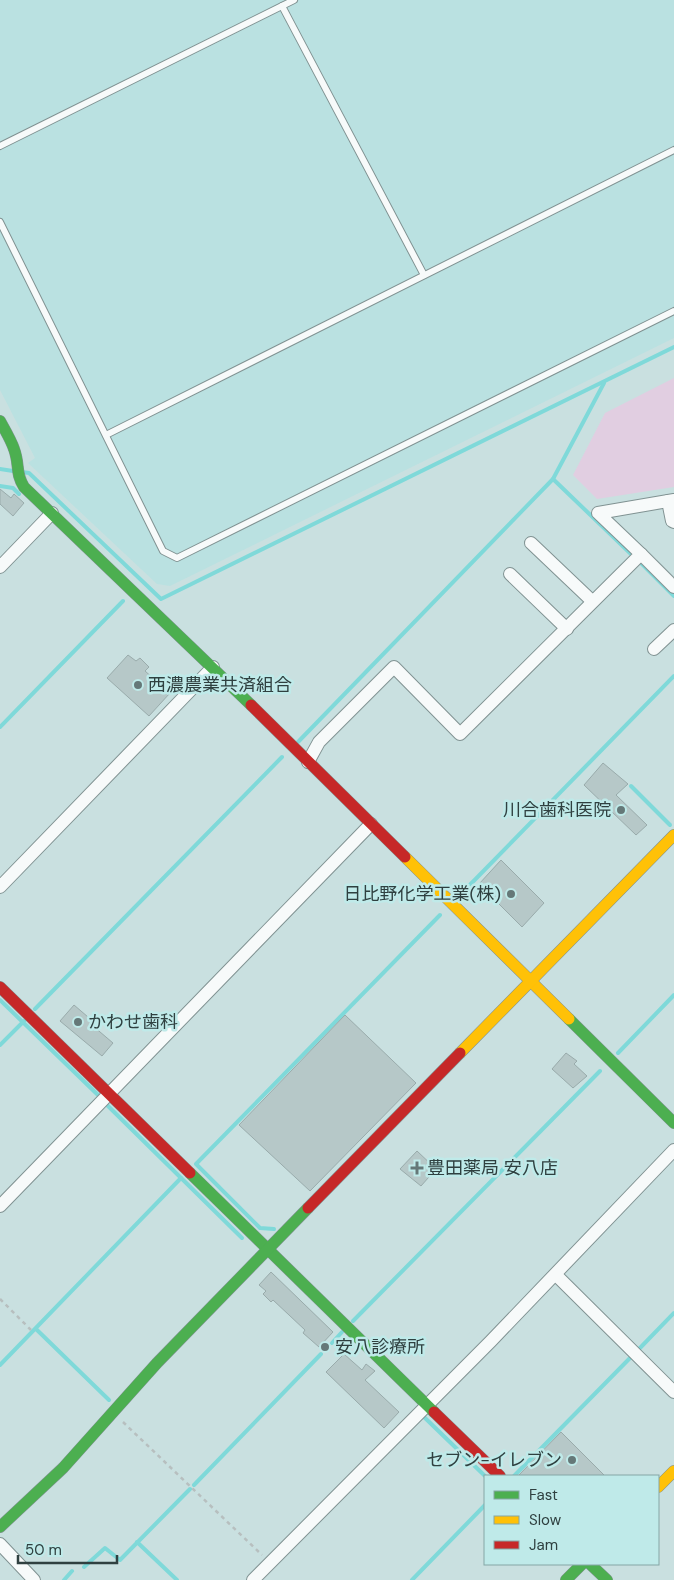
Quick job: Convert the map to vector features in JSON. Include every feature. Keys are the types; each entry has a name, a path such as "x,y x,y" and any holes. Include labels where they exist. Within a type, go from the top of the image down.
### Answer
{"street":[{"path":"0,420 14,448 18,462 18,478 24,487 213,667 674,1123"},
{"path":"674,522 672,521 671,500 598,514 674,587"},
{"path":"0,567 52,513"},
{"path":"531,543 592,601"},
{"path":"308,762 319,742 394,666 460,734 641,554"},
{"path":"510,574 567,628"},
{"path":"654,649 674,630"},
{"path":"0,887 213,667"},
{"path":"0,1206 371,824"},
{"path":"0,1527 63,1468 157,1363 674,836"},
{"path":"0,987 499,1475"},
{"path":"253,1580 428,1406 556,1275 674,1150"},
{"path":"556,1275 674,1392"},
{"path":"659,1486 674,1471"},
{"path":"0,1544 34,1580"},
{"path":"566,1580 581,1565"},
{"path":"591,1565 607,1580"}],"lane":[{"path":"0,146 294,0"},
{"path":"282,6 424,275"},
{"path":"106,435 674,150"},
{"path":"0,222 163,551 177,558 674,311"}],"path":[{"path":"0,1299 31,1330"},
{"path":"113,1412 270,1562"}],"shaded area":[{"path":"0,0 674,0 674,338 170,586 157,584 28,463 35,458 0,390"},
{"path":"674,378 674,487 597,499 573,475 605,413"}],"building":[{"path":"0,489 11,498 14,494 24,503 13,516 0,504"},
{"name":"西濃農業共済組合","path":"128,655 136,661 140,658 149,667 145,671 170,693 149,716 107,678"},
{"name":"川合歯科医院","path":"603,763 628,784 616,795 647,825 636,835 584,785"},
{"name":"日比野化学工業(株)","path":"501,860 544,903 522,927 479,884"},
{"path":"74,1005 95,1023 93,1026 113,1043 102,1056 60,1021"},
{"path":"345,1015 416,1083 310,1191 239,1125"},
{"path":"566,1053 577,1061 574,1064 587,1076 573,1088 552,1069"},
{"name":"豊田薬局 安八店","path":"417,1151 436,1169 421,1186 400,1169"},
{"path":"271,1272 333,1332 319,1347 303,1333 305,1330 273,1300 271,1302 263,1294 266,1291 259,1285"},
{"path":"344,1354 362,1370 366,1364 375,1371 365,1380 399,1412 384,1428 326,1372"},
{"path":"561,1432 604,1475 519,1475"}],"waterway":[{"path":"22,472 29,473 161,599 674,347"},
{"path":"298,742 553,479 604,383"},
{"path":"0,469 13,471"},
{"path":"553,479 632,555"},
{"path":"0,486 13,488 19,494"},
{"path":"640,562 674,596"},
{"path":"0,727 123,601"},
{"path":"458,897 674,676"},
{"path":"35,1009 282,757"},
{"path":"631,786 670,825"},
{"path":"274,1229 260,1228 196,1164 440,915"},
{"path":"618,1053 674,995"},
{"path":"0,1000 99,1096"},
{"path":"0,1045 24,1021"},
{"path":"353,1321 600,1071"},
{"path":"107,1105 242,1238"},
{"path":"0,1365 181,1178"},
{"path":"640,1348 674,1313"},
{"path":"36,1329 109,1400"},
{"path":"332,1343 342,1332"},
{"path":"194,1485 321,1354"},
{"path":"515,1475 631,1357"},
{"path":"424,1417 484,1475"},
{"path":"84,1567 105,1548 120,1560 190,1489"},
{"path":"412,1580 484,1506"},
{"path":"137,1542 177,1580"},
{"path":"64,1580 72,1571"}],"traffic: fast":[{"path":"0,421 14,449 19,477 24,487 251,705"},
{"path":"569,1019 674,1123"},
{"path":"190,1173 434,1412"},
{"path":"0,1527 63,1468 157,1363 308,1208"},
{"path":"566,1580 581,1565"},
{"path":"591,1565 607,1580"}],"traffic: slow":[{"path":"460,1053 674,835"},
{"path":"405,857 569,1019"},
{"path":"659,1486 674,1471"}],"traffic: jam":[{"path":"251,705 405,857"},
{"path":"0,987 190,1173"},
{"path":"308,1208 460,1053"},
{"path":"434,1412 499,1475"}],"place":[{"name":"西濃農業共済組合","path":"138,685"},
{"name":"川合歯科医院","path":"621,810"},
{"name":"日比野化学工業(株)","path":"511,894"},
{"name":"かわせ歯科","path":"78,1022"},
{"name":"豊田薬局 安八店","path":"417,1168"},
{"name":"安八診療所","path":"325,1347"},
{"name":"セブン-イレブン","path":"572,1460"}]}
